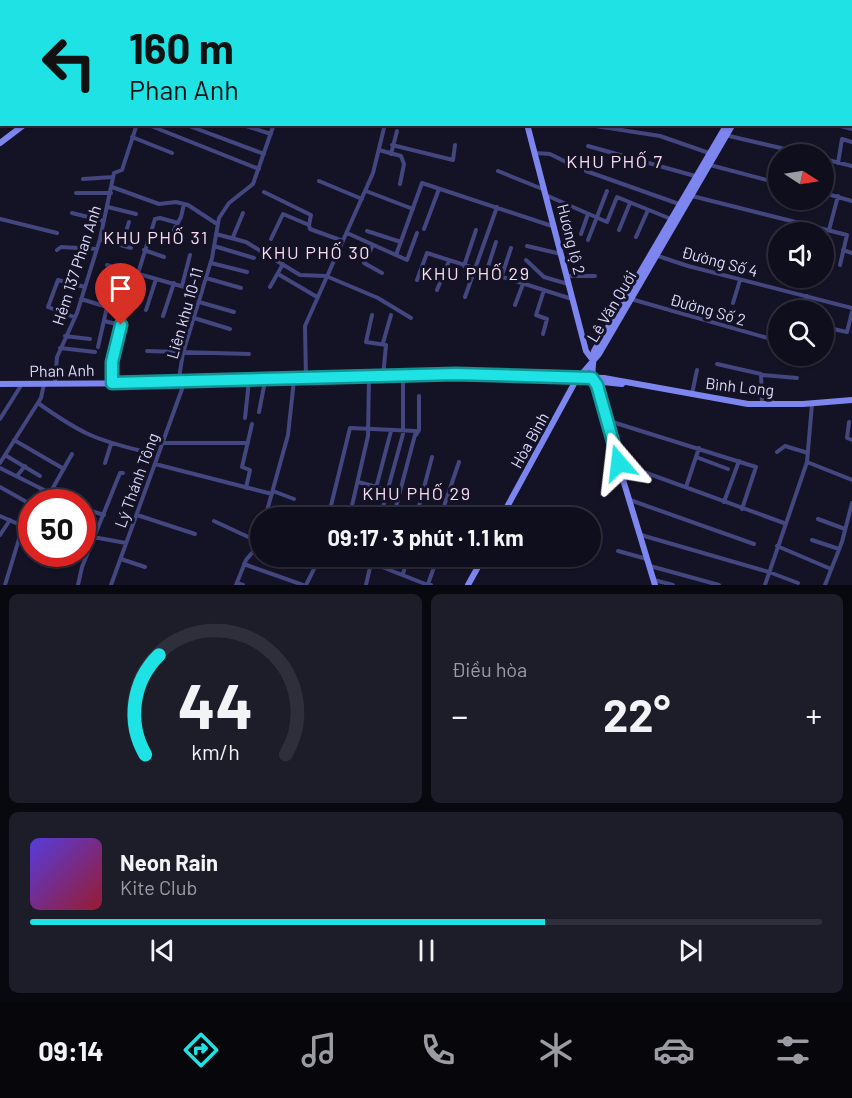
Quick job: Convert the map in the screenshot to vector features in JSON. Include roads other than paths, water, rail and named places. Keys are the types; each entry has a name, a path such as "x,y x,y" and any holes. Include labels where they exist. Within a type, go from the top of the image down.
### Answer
{"main road":[{"path":"0,143 22,126"},
{"name":"Hương lộ 2","path":"528,126 547,193 586,351 592,359"},
{"name":"Lê Văn Quới","path":"592,359 594,351 654,254 687,195 709,164 726,126"},
{"name":"Lê Văn Quới","path":"592,359 599,354 631,299 695,176 709,153 731,126"},
{"path":"592,359 600,404 654,582"},
{"name":"Hòa Bình","path":"510,507 575,382 581,377 592,359"},
{"name":"Phan Anh","path":"0,384 181,383 500,374 581,377 595,380"},
{"name":"Bình Long","path":"595,380 762,404 812,404 852,399"},
{"path":"466,585 476,567"}],"street":[{"name":"Hẻm 137 Phan Anh","path":"55,384 57,357 81,299 97,249 114,173 122,170 136,126"},
{"path":"151,126 259,169"},
{"path":"189,126 264,154"},
{"path":"246,126 271,134"},
{"name":"Liên khu 10-11","path":"181,383 183,353 210,263 217,224 229,203 253,184 273,126"},
{"path":"596,126 660,136 709,153"},
{"path":"624,131 625,126"},
{"path":"306,379 304,331 326,276 366,191 380,150 384,128"},
{"path":"391,154 397,131"},
{"path":"723,135 768,147"},
{"path":"132,137 172,153"},
{"path":"838,163 842,139 852,142"},
{"path":"392,145 453,160 455,145"},
{"path":"588,146 695,176"},
{"path":"380,150 401,156 404,164 400,184"},
{"path":"535,153 550,154 580,169"},
{"path":"834,162 852,166"},
{"path":"709,164 768,180"},
{"path":"498,171 607,222 617,197 671,219"},
{"path":"586,171 679,204"},
{"path":"83,179 113,177"},
{"path":"319,181 362,199"},
{"path":"396,255 423,183 555,227"},
{"path":"112,188 159,204 176,202 184,204 217,224"},
{"path":"424,229 439,189"},
{"path":"366,191 413,209"},
{"path":"588,240 607,191"},
{"path":"264,192 311,215 309,225"},
{"path":"76,193 111,193"},
{"path":"687,195 796,222"},
{"path":"834,195 852,201"},
{"path":"831,222 838,196"},
{"path":"619,230 630,203"},
{"path":"167,243 178,223 184,204"},
{"path":"108,207 136,214"},
{"path":"465,297 496,207"},
{"path":"636,237 648,210"},
{"path":"72,213 104,221"},
{"path":"233,237 243,213"},
{"path":"271,239 282,214 286,214 309,225 310,229 343,241"},
{"path":"581,234 588,214"},
{"path":"112,383 112,362 121,325 155,219 160,218 178,223"},
{"path":"0,219 57,233"},
{"path":"122,244 129,222"},
{"path":"464,267 476,230"},
{"path":"367,231 401,242"},
{"path":"834,231 847,235 840,265"},
{"path":"346,233 407,260 417,233"},
{"path":"216,234 233,237 300,275 326,276 397,307 401,314 411,318"},
{"path":"100,239 131,248"},
{"path":"486,273 496,242"},
{"path":"373,245 364,263 382,273"},
{"path":"214,246 254,258"},
{"path":"527,246 562,254"},
{"path":"57,249 61,247 97,249"},
{"path":"501,278 511,248"},
{"path":"144,250 164,257"},
{"path":"843,250 852,253"},
{"path":"417,280 428,253 464,267 573,299"},
{"name":"Đường Số 4","path":"654,254 852,310"},
{"path":"182,286 190,255"},
{"path":"526,260 544,277 569,284"},
{"path":"437,290 449,261"},
{"path":"210,263 247,272"},
{"path":"270,287 283,264"},
{"path":"107,265 202,292"},
{"path":"278,274 317,297"},
{"path":"567,276 595,276"},
{"path":"206,278 241,288"},
{"path":"146,310 156,279"},
{"path":"74,317 48,307 58,280 85,287"},
{"path":"110,280 109,290 130,296"},
{"path":"733,303 740,280"},
{"path":"163,316 174,283"},
{"path":"515,305 523,284"},
{"path":"543,334 547,319 536,315 544,290"},
{"path":"806,300 807,296"},
{"path":"81,299 107,307 98,347"},
{"name":"Đường Số 2","path":"631,299 768,338"},
{"path":"199,302 234,312"},
{"path":"834,329 847,332 852,310"},
{"path":"372,315 366,342 383,343"},
{"path":"383,377 386,345 383,343 391,315"},
{"path":"194,318 230,329"},
{"path":"104,321 121,325"},
{"path":"65,336 90,339"},
{"path":"60,348 95,352"},
{"path":"147,351 249,354"},
{"path":"717,364 763,375 797,378"},
{"path":"692,394 697,370"},
{"path":"762,404 763,375"},
{"path":"383,507 403,431 403,376"},
{"path":"352,507 369,430 369,377"},
{"path":"269,507 288,435 294,379"},
{"path":"259,412 265,380"},
{"path":"245,418 249,381"},
{"name":"Lý Thánh Tông","path":"111,585 182,389 181,383"},
{"path":"0,419 22,384"},
{"path":"1,460 38,403 44,384"},
{"path":"772,387 772,404"},
{"path":"396,507 419,429 419,396"},
{"path":"38,403 81,433 111,444 146,452"},
{"path":"765,585 807,462 812,404"},
{"path":"606,420 753,465 755,469 742,509"},
{"path":"849,422 847,438 852,440"},
{"path":"246,488 250,470 242,467 252,424"},
{"path":"331,507 350,428 416,431 416,435"},
{"path":"376,488 391,431"},
{"path":"14,440 63,469"},
{"path":"163,443 248,443"},
{"path":"105,463 111,444"},
{"path":"777,452 785,446 808,453"},
{"path":"686,488 699,448"},
{"path":"52,489 72,454"},
{"path":"5,455 40,476"},
{"path":"419,507 432,457"},
{"path":"696,458 728,469"},
{"path":"724,502 739,461"},
{"path":"444,507 459,462"},
{"path":"807,462 852,480"},
{"path":"619,463 785,523"},
{"path":"155,464 294,499"},
{"path":"17,476 25,466"},
{"path":"0,468 40,489"},
{"path":"123,473 120,473 96,537 126,543"},
{"path":"358,482 400,493"},
{"path":"0,488 18,498"},
{"path":"630,500 754,544"},
{"path":"825,585 839,549 852,503"},
{"path":"96,512 104,515"},
{"path":"136,515 195,534"},
{"path":"0,516 18,523"},
{"path":"0,535 11,519"},
{"path":"818,519 845,529"},
{"path":"214,521 250,538"},
{"path":"640,535 769,572 798,583"},
{"path":"812,540 839,549"},
{"path":"5,585 18,542"},
{"path":"777,546 831,569"},
{"path":"618,551 648,563 719,585"},
{"path":"243,585 236,584 250,555"},
{"path":"121,559 145,567"},
{"path":"244,564 305,585 315,567"},
{"path":"78,585 82,567"},
{"path":"366,585 369,567"},
{"path":"384,567 429,585 435,567"},
{"path":"404,574 406,567"},
{"path":"654,582 673,585"}],"district":[{"name":"KHU PHỐ 7","path":"615,161"},
{"name":"KHU PHỐ 31","path":"156,237"},
{"name":"KHU PHỐ 30","path":"316,252"},
{"name":"KHU PHỐ 29","path":"476,273"},
{"name":"KHU PHỐ 29","path":"417,493"}]}
